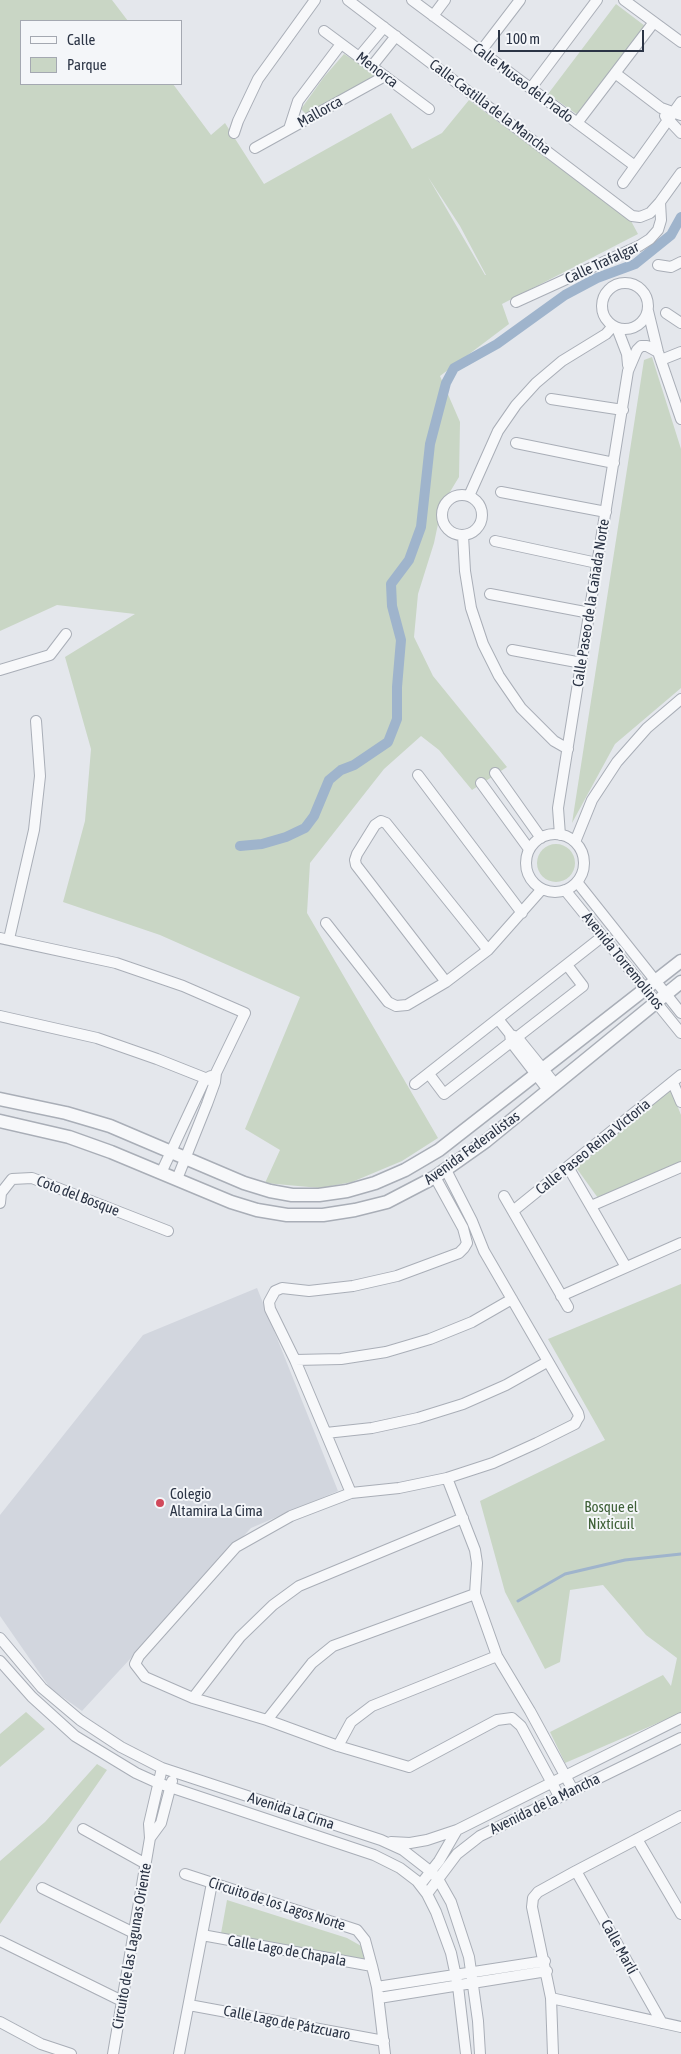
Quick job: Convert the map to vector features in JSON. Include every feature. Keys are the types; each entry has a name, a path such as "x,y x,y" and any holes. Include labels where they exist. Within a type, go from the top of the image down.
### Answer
{"street":[{"path":"234,133 258,80 315,0"},
{"name":"Calle Castilla de la Mancha","path":"348,0 632,216 640,217 650,213 660,202"},
{"name":"Calle Museo del Prado","path":"412,0 635,166"},
{"path":"433,16 445,0"},
{"path":"481,51 520,0"},
{"path":"531,88 597,0"},
{"path":"624,0 681,42"},
{"path":"577,123 654,22"},
{"path":"360,57 384,26"},
{"name":"Menorca","path":"324,31 429,109"},
{"path":"372,66 396,36"},
{"path":"289,129 298,101 342,44"},
{"path":"615,73 660,108 667,120 681,133"},
{"name":"Mallorca","path":"255,148 385,76"},
{"path":"623,183 667,120 678,113 681,102"},
{"path":"660,108 678,113"},
{"path":"660,202 678,181 681,173"},
{"name":"Calle Trafalgar","path":"516,302 639,246 650,239 658,230 661,220 660,202"},
{"path":"658,265 671,267 681,262"},
{"path":"648,311 644,320 636,326 627,329 615,327 606,321 601,305 603,297 615,285 631,284 639,288 644,294 648,301 648,311 660,356 678,403 681,419"},
{"path":"666,313 681,324"},
{"path":"469,496 498,431 516,405 536,383 562,361 615,327"},
{"name":"Calle Paseo de la Cañada Norte","path":"560,835 558,808 628,372 627,354 615,327"},
{"name":"Calle Paseo de la Cañada Norte","path":"628,372 637,350 641,346 647,346 660,356"},
{"path":"660,356 681,352"},
{"path":"551,399 623,410"},
{"path":"516,443 614,463"},
{"path":"501,492 606,512"},
{"path":"462,495 476,500 482,514 481,522 471,533 463,535 449,530 444,523 444,508 448,501 462,495"},
{"path":"463,535 465,571 471,608 483,644 499,676 521,708 554,741 568,749"},
{"path":"495,541 597,563"},
{"path":"490,594 590,612"},
{"path":"0,670 50,655 66,634"},
{"path":"512,650 582,663"},
{"path":"575,842 592,800 616,762 647,728 681,699"},
{"path":"36,721 40,776 34,830 4,938 116,963 183,986 244,1013 212,1078 181,1132 162,1173"},
{"path":"495,773 541,838"},
{"path":"418,775 522,913"},
{"path":"481,783 529,850"},
{"path":"446,982 356,865 357,854 376,825 381,821 386,823 488,950"},
{"path":"550,835 560,835 575,842 581,851 584,861 583,872 577,882 565,890 553,892 542,889 533,882 527,872 526,861 529,850 541,838 550,835"},
{"name":"Avenida Torremolinos","path":"577,882 661,998 681,1033"},
{"path":"326,923 388,1002 396,1006 407,1005 446,982 488,950 542,889"},
{"name":"Avenida Torremolinos","path":"565,890 603,936 651,984"},
{"path":"415,1084 603,936"},
{"name":"Avenida Federalistas","path":"0,1099 66,1113 110,1126 244,1183 270,1191 292,1195 347,1192 375,1183 404,1170 439,1150 681,961"},
{"path":"429,1074 444,1094 512,1038 583,986 567,965"},
{"name":"Avenida Federalistas","path":"0,1121 69,1137 231,1202 256,1210 287,1215 324,1215 355,1210 387,1202 441,1173 486,1141 681,982"},
{"name":"Avenida Torremolinos","path":"661,998 681,1013"},
{"path":"0,1016 97,1038 212,1078"},
{"path":"498,1019 552,1087"},
{"path":"177,1180 194,1138 212,1078"},
{"name":"Calle Paseo Reina Victoria","path":"513,1211 677,1079 681,1102"},
{"path":"0,1132 26,1126"},
{"path":"181,1132 194,1138"},
{"path":"568,1167 626,1267"},
{"path":"590,1206 681,1167"},
{"path":"441,1173 459,1194 484,1250 578,1413 579,1417 575,1424 493,1463 447,1478 399,1488 351,1492 291,1516 236,1547 139,1656 135,1664 145,1677 193,1698 267,1720 338,1746 409,1767 497,1720 512,1718 521,1726 559,1796"},
{"path":"351,1492 295,1360 270,1309 271,1296 282,1288 309,1290 353,1286 397,1276 459,1253 467,1243 463,1228 448,1200 441,1173"},
{"name":"Coto del Bosque","path":"0,1203 1,1193 12,1179 32,1178 168,1231"},
{"path":"448,1200 459,1194"},
{"path":"504,1196 568,1307"},
{"path":"561,1296 681,1243"},
{"path":"295,1360 341,1359 386,1352 430,1339 472,1322 512,1298"},
{"path":"326,1433 372,1428 418,1418 472,1400 506,1385 547,1362"},
{"path":"447,1478 475,1550 477,1562 475,1594 497,1656 573,1790"},
{"path":"193,1698 240,1637 272,1605 298,1586 463,1518"},
{"path":"267,1720 312,1663 333,1646 475,1594"},
{"name":"Avenida La Cima","path":"1,1643 42,1688 80,1720 121,1747 162,1768 381,1840 403,1850 434,1876 446,1890 460,1926 473,1978 480,2054"},
{"path":"1,1664 14,1656"},
{"path":"338,1746 351,1722 372,1706 497,1656"},
{"name":"Avenida La Cima","path":"1,1664 32,1697 75,1736 136,1773 158,1783 374,1855 400,1868 420,1885 427,1894 446,1935 457,1980 466,2054"},
{"path":"512,1718 518,1708 520,1696"},
{"name":"Avenida de la Mancha","path":"381,1840 410,1843 457,1830 681,1718"},
{"name":"Avenida de la Mancha","path":"420,1885 434,1876 468,1843 559,1796 681,1738"},
{"path":"538,1756 550,1750"},
{"name":"Circuito de las Lagunas Oriente","path":"113,2054 146,1864 150,1838 149,1824 162,1768"},
{"name":"Circuito de las Lagunas Oriente","path":"150,1838 161,1823 174,1772"},
{"path":"553,2054 551,1998 546,1966 532,1907 534,1898 538,1892 681,1816"},
{"path":"83,1829 146,1864"},
{"name":"Avenida de la Mancha","path":"427,1894 457,1830"},
{"path":"637,1839 681,1914"},
{"name":"Calle Marlí","path":"576,1871 662,2024"},
{"name":"Circuito de los Lagos Norte","path":"185,1874 357,1930 365,1940 372,1966"},
{"path":"179,2054 212,1883"},
{"path":"42,1888 134,1933"},
{"name":"Calle Lago de Chapala","path":"202,1936 372,1966"},
{"path":"0,1941 122,2002"},
{"path":"372,1966 377,1987 385,2054"},
{"path":"377,1987 431,1979 457,1980 546,1966"},
{"path":"431,1979 432,1990"},
{"path":"378,1998 432,1990 457,1980"},
{"path":"551,1998 681,2027"},
{"name":"Calle Lago de Pátzcuaro","path":"189,2005 384,2041"},
{"path":"0,2022 40,2049 71,2054"}],"shaded area":[{"name":"Colegio Altamira La Cima","path":"257,1288 338,1491 251,1528 82,1711 50,1688 0,1616 0,1515 143,1335"}],"green space":[{"path":"0,0 112,0 127,20 20,20 20,85 174,85 211,135 225,123 264,184 391,113 412,149 442,133 469,100 631,221 638,234 502,304 509,324 440,376 460,422 459,477 442,505 434,543 418,594 414,637 433,676 507,767 472,790 439,750 421,736 384,769 310,863 307,913 438,1138 402,1161 352,1182 320,1188 265,1183 280,1150 245,1129 300,997 160,935 63,902 85,821 91,749 65,657 135,614 57,605 0,631","holes":["428,177 460,226 485,275"]},
{"path":"616,4 645,26 578,115 548,94"},
{"path":"344,54 377,75 308,116 301,109 324,77"},
{"path":"652,357 681,449 681,688 615,744 572,823 644,360"},
{"path":"556,844 570,849 575,863 570,877 556,882 542,877 537,863 542,849"},
{"path":"671,1090 681,1115 681,1163 598,1198 575,1166"},
{"name":"Bosque el Nixticuil","path":"681,1284 681,1713 565,1763 550,1732 663,1675 671,1686 677,1658 646,1635 603,1585 570,1590 560,1662 545,1669 505,1592 480,1501 605,1440 548,1339"},
{"path":"26,1712 45,1729 0,1767 0,1734"},
{"path":"97,1764 107,1770 0,1924 0,1861 45,1822"},
{"path":"227,1900 347,1938 363,1947 372,1966 220,1939"}],"waterway":[{"path":"240,846 262,844 286,837 305,828 314,816 329,780 341,770 354,765 388,742 397,719 397,687 401,640 392,606 391,584 409,560 421,527 430,444 446,383 454,368 497,344 565,295 597,278 635,264 671,235 681,217"},
{"path":"518,1601 565,1574 625,1560 681,1554"}],"place":[{"name":"Colegio Altamira La Cima","path":"160,1503"}]}
